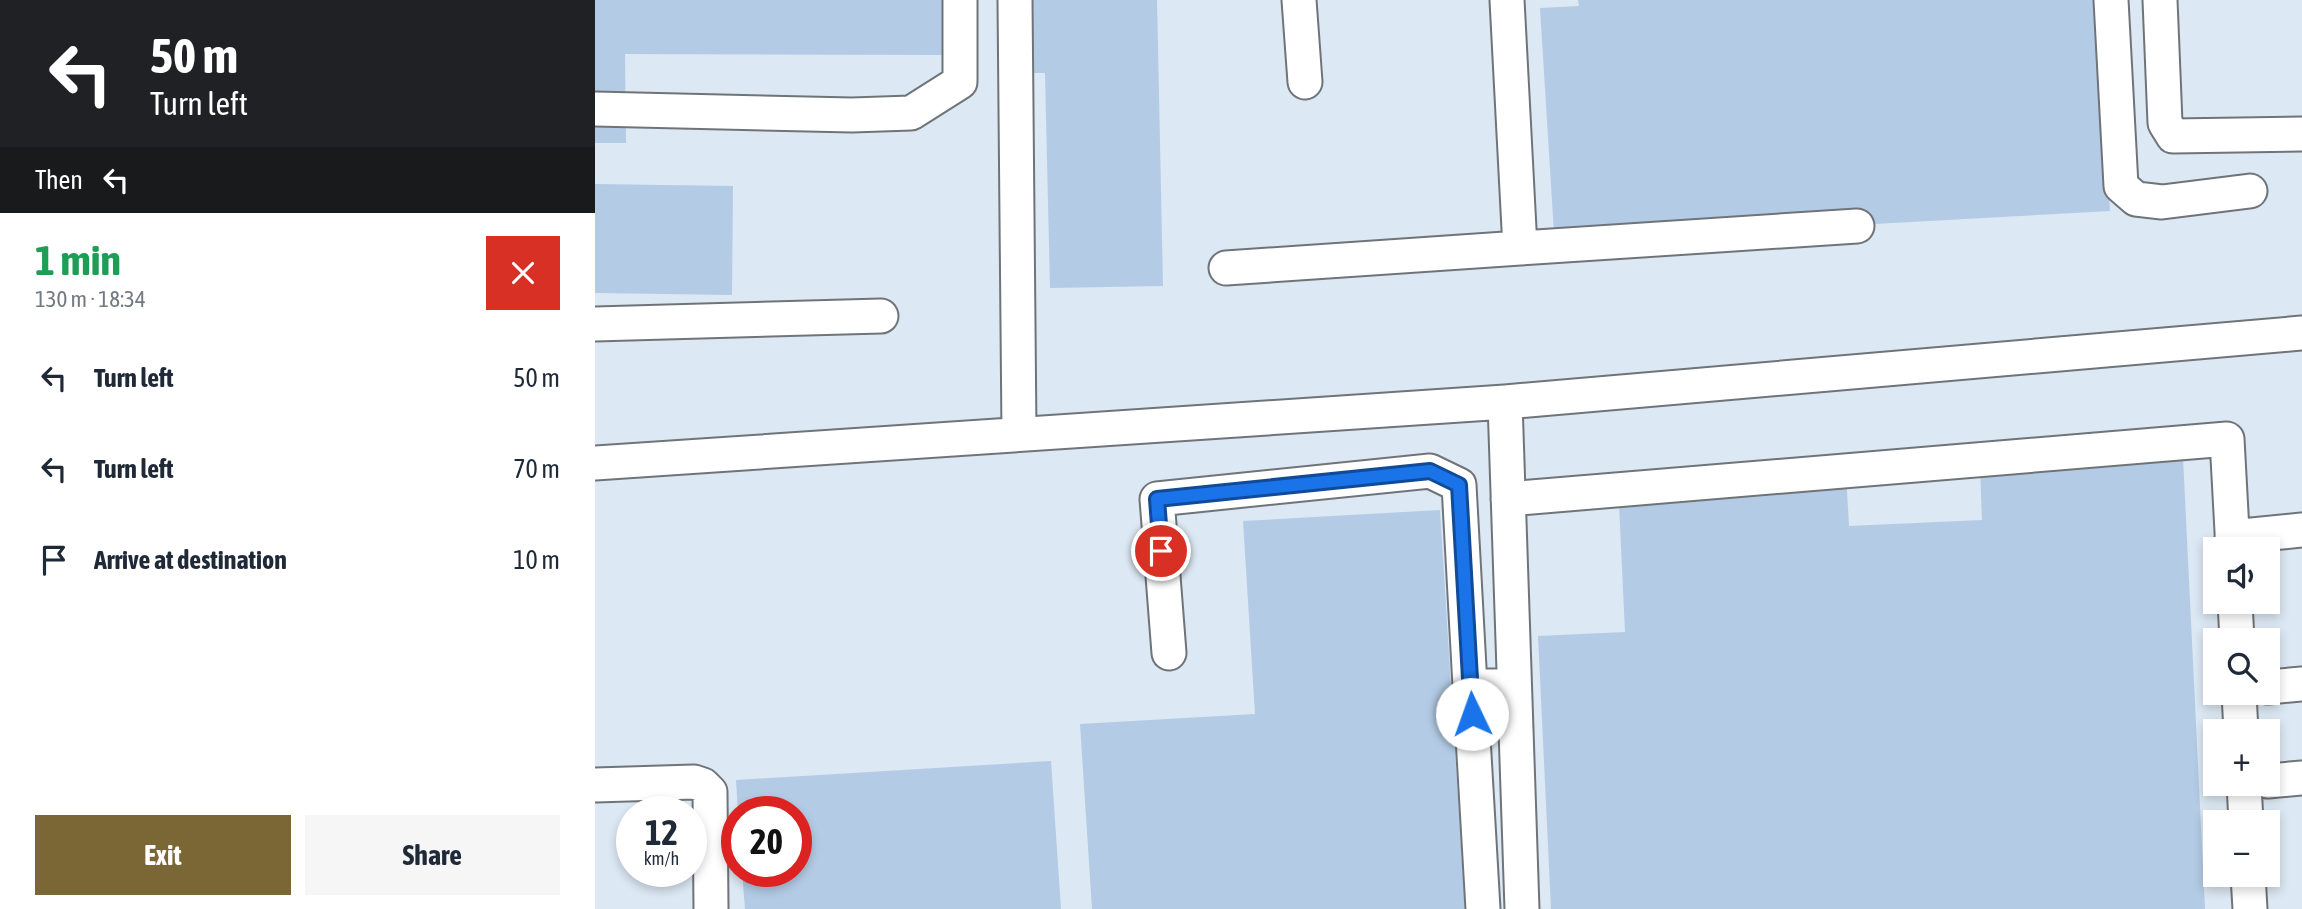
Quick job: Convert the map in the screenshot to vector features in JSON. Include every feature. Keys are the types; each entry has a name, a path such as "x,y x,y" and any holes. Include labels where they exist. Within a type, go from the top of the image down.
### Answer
{"street":[{"path":"595,109 852,115 911,113 960,82 960,0"},
{"path":"1015,0 1019,434"},
{"path":"1299,0 1305,82"},
{"path":"1507,0 1520,248"},
{"path":"2111,0 2121,186 2136,199 2162,202 2251,191"},
{"path":"2160,0 2165,123 2173,136 2302,134"},
{"path":"1226,268 1857,226"},
{"path":"595,324 881,316"},
{"path":"595,463 1505,402 2302,333"},
{"path":"1505,402 1522,909"},
{"path":"1508,499 2227,439 2232,537"},
{"path":"1169,653 1157,499 1430,471 1459,485 1483,909"},
{"path":"2264,537 2302,530"},
{"path":"2280,686 2302,684"},
{"path":"1470,686 1514,686"},
{"path":"2280,780 2302,778"},
{"path":"595,785 694,782 703,785 710,792 711,909"},
{"path":"2249,887 2250,909"}],"shaded area":[{"path":"595,0 2302,0 2302,909 595,909"}],"building":[{"path":"595,0 943,0 943,55 625,54 626,143 595,143"},
{"path":"1024,0 1157,0 1163,286 1050,288 1045,73 1026,73"},
{"path":"1578,0 2097,0 2110,211 1638,237 1554,233 1540,8 1579,6"},
{"path":"595,184 733,186 732,295 595,293"},
{"path":"2183,457 2205,909 1551,909 1538,636 1625,632 1618,483 1846,473 1849,526 1982,520 1980,465"},
{"path":"1440,510 1465,909 1092,909 1080,724 1255,714 1243,521"},
{"path":"1051,761 1061,909 745,909 743,887 812,887 812,796 737,796 736,780"}],"route":[{"path":"1161,551 1157,499 1430,471 1459,485 1472,714"}]}
